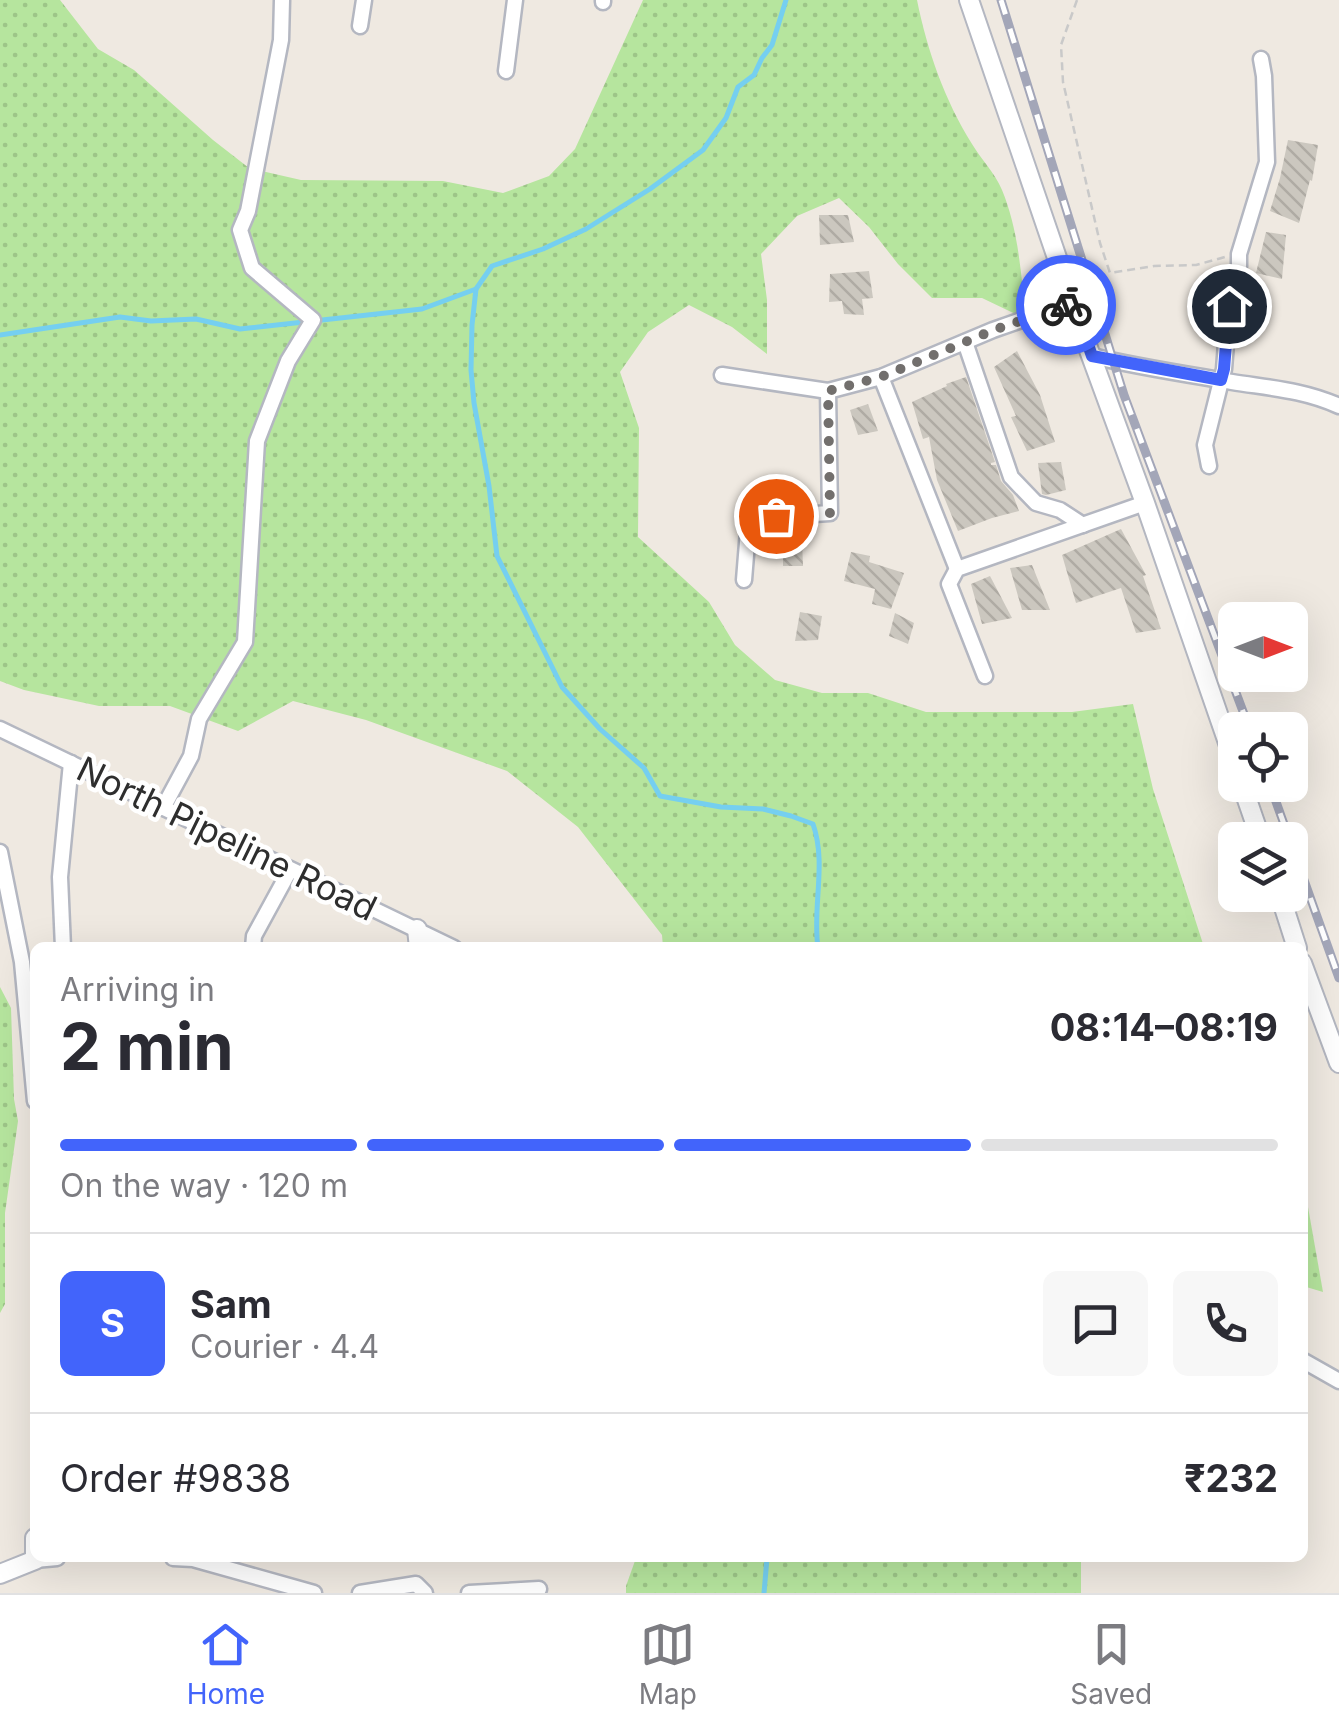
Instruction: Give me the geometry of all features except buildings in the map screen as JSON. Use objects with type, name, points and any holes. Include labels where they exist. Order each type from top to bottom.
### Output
[{"type":"street","points":[[163,808],[191,756],[199,718],[245,642],[257,441],[288,361],[313,320],[252,268],[240,230],[248,212],[282,40],[282,0]]},
{"type":"street","points":[[360,26],[364,0]]},
{"type":"street","points":[[506,71],[515,0]]},
{"type":"street","points":[[969,0],[1218,713]]},
{"type":"street","points":[[1209,466],[1205,445],[1224,369],[1238,254],[1268,162],[1261,59]]},
{"type":"street","points":[[722,376],[828,391],[881,377],[1073,302]]},
{"type":"street","points":[[965,342],[1011,477],[1036,503],[1060,510],[1083,525]]},
{"type":"street","points":[[1092,356],[1312,394],[1339,406]]},
{"type":"street","points":[[881,377],[957,569]]},
{"type":"street","points":[[744,580],[749,518],[830,513],[828,391]]},
{"type":"street","points":[[984,676],[950,584],[957,569],[1146,503]]},
{"type":"street","name":"North Pipeline Road","points":[[0,729],[290,870],[418,938]]},
{"type":"street","points":[[63,942],[60,877],[72,763]]},
{"type":"street","points":[[0,852],[22,962],[30,1047]]},
{"type":"street","points":[[254,942],[290,870]]},
{"type":"street","points":[[1285,912],[1295,942]]},
{"type":"street","points":[[1308,979],[1339,1063]]},
{"type":"street","points":[[1308,1363],[1339,1381]]},
{"type":"street","points":[[0,1574],[30,1562]]},
{"type":"street","points":[[202,1562],[288,1589],[314,1593]]},
{"type":"street","points":[[360,1593],[416,1584],[425,1593]]},
{"type":"street","points":[[469,1593],[538,1589]]},
{"type":"path","points":[[1077,0],[1061,45],[1063,82],[1110,274],[1196,264],[1238,254]]},
{"type":"green space","points":[[0,0],[60,0],[98,49],[134,70],[249,168],[301,180],[443,181],[503,193],[549,176],[575,149],[643,0],[917,0],[945,93],[1008,206],[1019,253],[1026,319],[982,298],[932,298],[839,198],[797,216],[761,254],[767,300],[767,354],[732,327],[689,305],[648,332],[620,372],[639,428],[638,537],[709,602],[735,645],[775,680],[822,693],[868,693],[926,712],[1072,712],[1133,704],[1153,789],[1202,942],[663,942],[662,935],[578,827],[507,771],[366,720],[293,701],[238,731],[170,706],[99,706],[0,681]]},
{"type":"green space","points":[[0,987],[11,1008],[18,1121],[5,1213],[5,1304],[0,1313]]},
{"type":"green space","points":[[1308,1207],[1323,1292],[1308,1288]]},
{"type":"green space","points":[[635,1562],[1081,1562],[1081,1593],[626,1593]]},
{"type":"waterway","points":[[786,0],[772,45],[754,75],[738,87],[726,118],[703,150],[586,229],[492,266],[476,289],[471,370],[497,556],[562,687],[600,729],[644,768],[660,796],[721,807],[763,809],[813,824],[819,854],[818,942]]},
{"type":"waterway","points":[[0,335],[120,317],[151,321],[196,319],[240,329],[422,309],[476,289]]},
{"type":"waterway","points":[[764,1593],[767,1562]]},
{"type":"railway","points":[[1001,0],[1124,395],[1243,712]]},
{"type":"railway","points":[[1276,802],[1339,978]]},
{"type":"way so far","points":[[776,516],[830,513],[828,391],[881,377],[1066,305]]},
{"type":"route","points":[[1066,305],[1073,302],[1092,356],[1221,380],[1229,306]]}]
